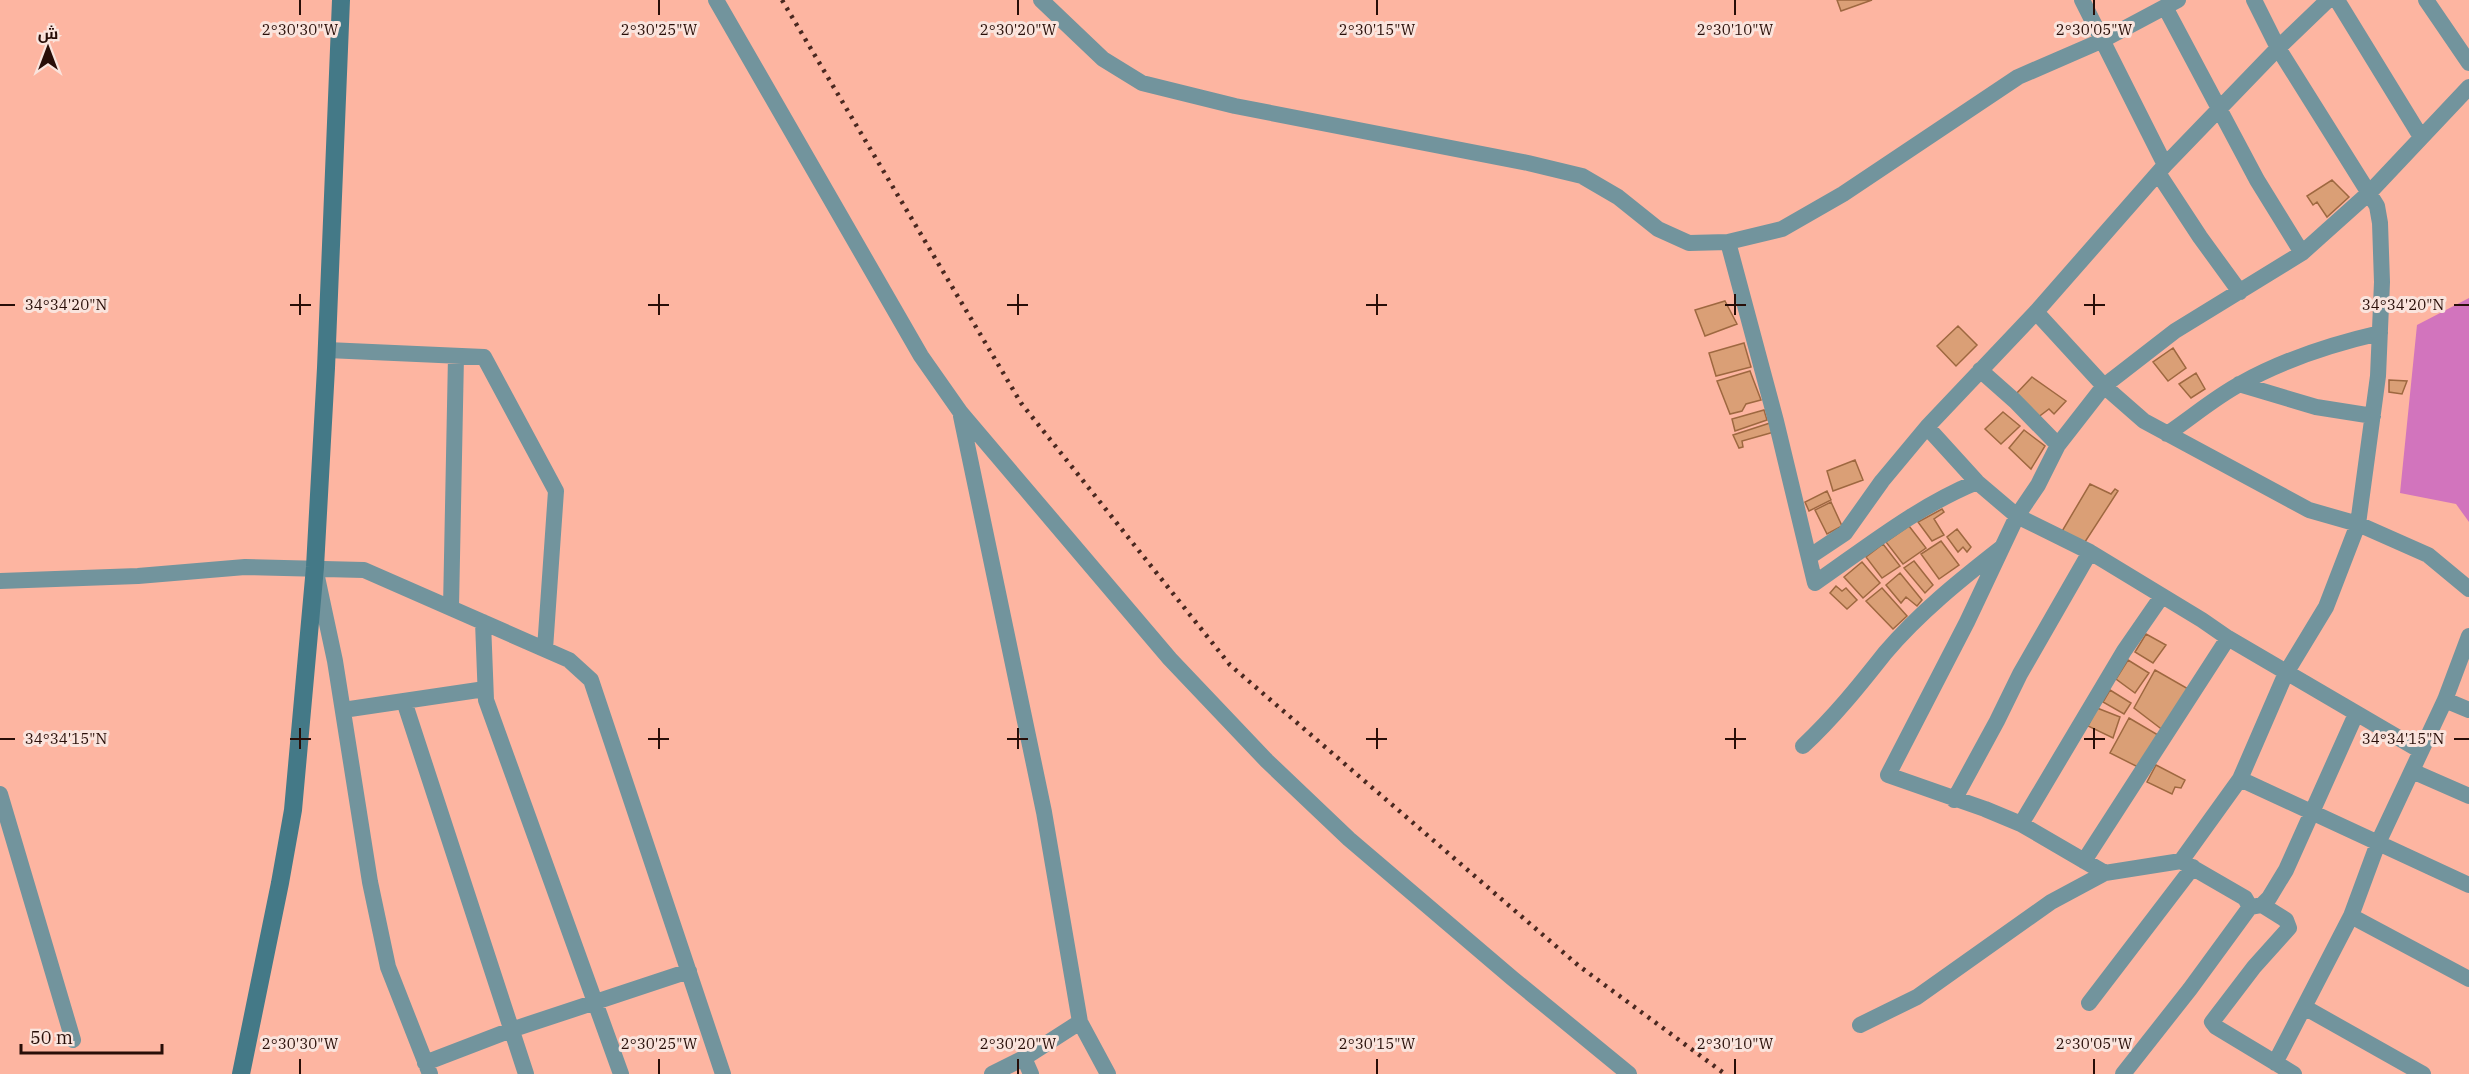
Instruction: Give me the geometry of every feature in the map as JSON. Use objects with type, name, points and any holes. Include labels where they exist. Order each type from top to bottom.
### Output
[{"type":"street","points":[[241,1074],[293,810],[315,567],[327,350],[341,0]]},
{"type":"street","points":[[716,0],[921,356],[961,413],[1170,659],[1267,761],[1349,839],[1502,971],[1629,1074]]},
{"type":"street","points":[[1041,0],[1103,59],[1142,83],[1235,106],[1528,163],[1581,176],[1618,197],[1659,230],[1689,243],[1728,242],[1782,229],[1843,194],[2018,77],[2101,40],[2172,4],[2220,108],[2257,180],[2302,253]]},
{"type":"street","points":[[2082,0],[2161,169],[2200,237],[2240,292]]},
{"type":"street","points":[[2089,1003],[2187,864],[2240,779],[2286,673],[2326,607],[2358,524],[2373,416],[2380,333],[2380,223],[2377,206],[2278,48],[2254,0]]},
{"type":"street","points":[[1809,557],[1845,533],[1882,481],[1927,427],[2036,312],[2161,169],[2278,48],[2328,0]]},
{"type":"street","points":[[2337,0],[2421,137]]},
{"type":"street","points":[[2426,0],[2469,63]]},
{"type":"street","points":[[2105,873],[2021,824],[1888,775],[1967,622],[2017,516],[2038,485],[2058,445],[2104,386],[2170,334],[2302,253],[2370,192],[2469,87]]},
{"type":"street","points":[[1728,242],[1776,421],[1815,583],[1916,513],[1951,493],[1977,482]]},
{"type":"street","points":[[2036,312],[2104,386],[2144,421],[2309,510],[2358,524],[2428,555],[2469,589]]},
{"type":"street","points":[[2167,434],[2239,384],[2295,359],[2342,342],[2380,333]]},
{"type":"street","points":[[327,350],[484,357],[555,490],[545,649]]},
{"type":"street","points":[[451,608],[456,356]]},
{"type":"street","points":[[1980,370],[2015,401],[2058,445]]},
{"type":"street","points":[[2239,384],[2316,406],[2373,416]]},
{"type":"street","points":[[961,413],[1044,812],[1080,1022],[1108,1074]]},
{"type":"street","points":[[1927,427],[1977,482],[2017,516],[2090,552],[2286,673],[2421,751]]},
{"type":"street","points":[[1803,746],[1830,721],[1909,628],[1950,587],[2002,546]]},
{"type":"street","points":[[1954,800],[2020,674],[2090,552]]},
{"type":"street","points":[[0,581],[138,576],[245,567],[364,570],[569,660],[591,680],[723,1074]]},
{"type":"street","points":[[315,567],[335,661],[370,882],[388,967],[428,1068],[511,1030],[689,970]]},
{"type":"street","points":[[2021,824],[2124,651],[2162,596]]},
{"type":"street","points":[[483,622],[486,700],[621,1074]]},
{"type":"street","points":[[2275,1063],[2351,916],[2378,843],[2445,700],[2469,636]]},
{"type":"street","points":[[2084,861],[2228,638]]},
{"type":"street","points":[[343,710],[485,688]]},
{"type":"street","points":[[2445,700],[2469,710]]},
{"type":"street","points":[[404,701],[526,1074]]},
{"type":"street","points":[[2123,1074],[2256,906],[2269,898],[2286,870],[2356,714]]},
{"type":"street","points":[[2412,771],[2469,796]]},
{"type":"street","points":[[2240,779],[2469,885]]},
{"type":"street","points":[[0,794],[73,1040]]},
{"type":"street","points":[[1860,1025],[1917,997],[2051,902],[2105,873],[2187,864],[2256,906],[2286,920],[2289,928],[2254,967],[2212,1022],[2216,1027],[2294,1074]]},
{"type":"street","points":[[2351,916],[2469,979]]},
{"type":"street","points":[[2304,1007],[2423,1074]]},
{"type":"street","points":[[992,1074],[1024,1058],[1080,1022]]},
{"type":"street","points":[[1024,1058],[1031,1074]]},
{"type":"shaded area","points":[[2469,298],[2469,522],[2456,504],[2400,493],[2417,325]]},
{"type":"building","points":[[1837,0],[1872,0],[1841,11]]},
{"type":"building","points":[[2332,180],[2349,197],[2327,217],[2317,202],[2313,205],[2307,196]]},
{"type":"building","points":[[1725,301],[1737,324],[1705,336],[1695,310]]},
{"type":"building","points":[[1958,326],[1977,345],[1956,366],[1937,346]]},
{"type":"building","points":[[1744,343],[1751,367],[1716,376],[1709,353]]},
{"type":"building","points":[[2173,348],[2186,368],[2168,381],[2153,362]]},
{"type":"building","points":[[1750,371],[1761,400],[1746,404],[1742,411],[1730,414],[1717,381]]},
{"type":"building","points":[[2196,373],[2205,389],[2191,398],[2179,384]]},
{"type":"building","points":[[2032,377],[2066,401],[2054,414],[2049,409],[2037,418],[2015,395]]},
{"type":"building","points":[[2389,380],[2407,381],[2402,394],[2389,392]]},
{"type":"building","points":[[1764,410],[1767,420],[1735,431],[1732,419]]},
{"type":"building","points":[[2003,412],[2020,426],[2001,444],[1985,429]]},
{"type":"building","points":[[1770,423],[1774,432],[1742,441],[1743,447],[1739,448],[1733,435]]},
{"type":"building","points":[[2024,430],[2045,446],[2031,469],[2009,448]]},
{"type":"building","points":[[1855,460],[1863,480],[1833,491],[1827,471]]},
{"type":"building","points":[[2090,484],[2111,494],[2115,489],[2118,491],[2083,545],[2061,533]]},
{"type":"building","points":[[1827,491],[1831,500],[1809,511],[1805,502]]},
{"type":"building","points":[[1831,502],[1842,526],[1827,534],[1815,510]]},
{"type":"building","points":[[1942,509],[1944,512],[1934,519],[1944,535],[1932,541],[1918,522]]},
{"type":"building","points":[[1909,526],[1926,548],[1903,564],[1886,542]]},
{"type":"building","points":[[1957,529],[1971,547],[1967,552],[1963,547],[1958,552],[1947,537]]},
{"type":"building","points":[[1941,541],[1959,565],[1939,579],[1921,554]]},
{"type":"building","points":[[1883,544],[1900,566],[1882,578],[1866,557]]},
{"type":"building","points":[[1914,561],[1933,585],[1925,593],[1904,568]]},
{"type":"building","points":[[1862,562],[1880,583],[1863,598],[1844,577]]},
{"type":"building","points":[[1900,573],[1922,600],[1917,606],[1906,597],[1901,603],[1886,585]]},
{"type":"building","points":[[1836,586],[1842,591],[1846,588],[1857,600],[1847,609],[1830,593]]},
{"type":"building","points":[[1882,588],[1907,616],[1893,629],[1866,601]]},
{"type":"building","points":[[2146,634],[2166,645],[2153,663],[2135,652]]},
{"type":"building","points":[[2128,660],[2149,673],[2135,693],[2116,679]]},
{"type":"building","points":[[2155,670],[2190,690],[2164,731],[2134,708]]},
{"type":"building","points":[[2110,690],[2131,703],[2124,714],[2103,702]]},
{"type":"building","points":[[2097,708],[2120,717],[2113,738],[2088,726]]},
{"type":"building","points":[[2129,718],[2158,735],[2138,767],[2110,753]]},
{"type":"building","points":[[2156,765],[2185,780],[2181,788],[2175,787],[2172,794],[2147,782]]},
{"type":"railway","points":[[782,0],[1021,403],[1230,665],[1579,966],[1725,1074]]}]
